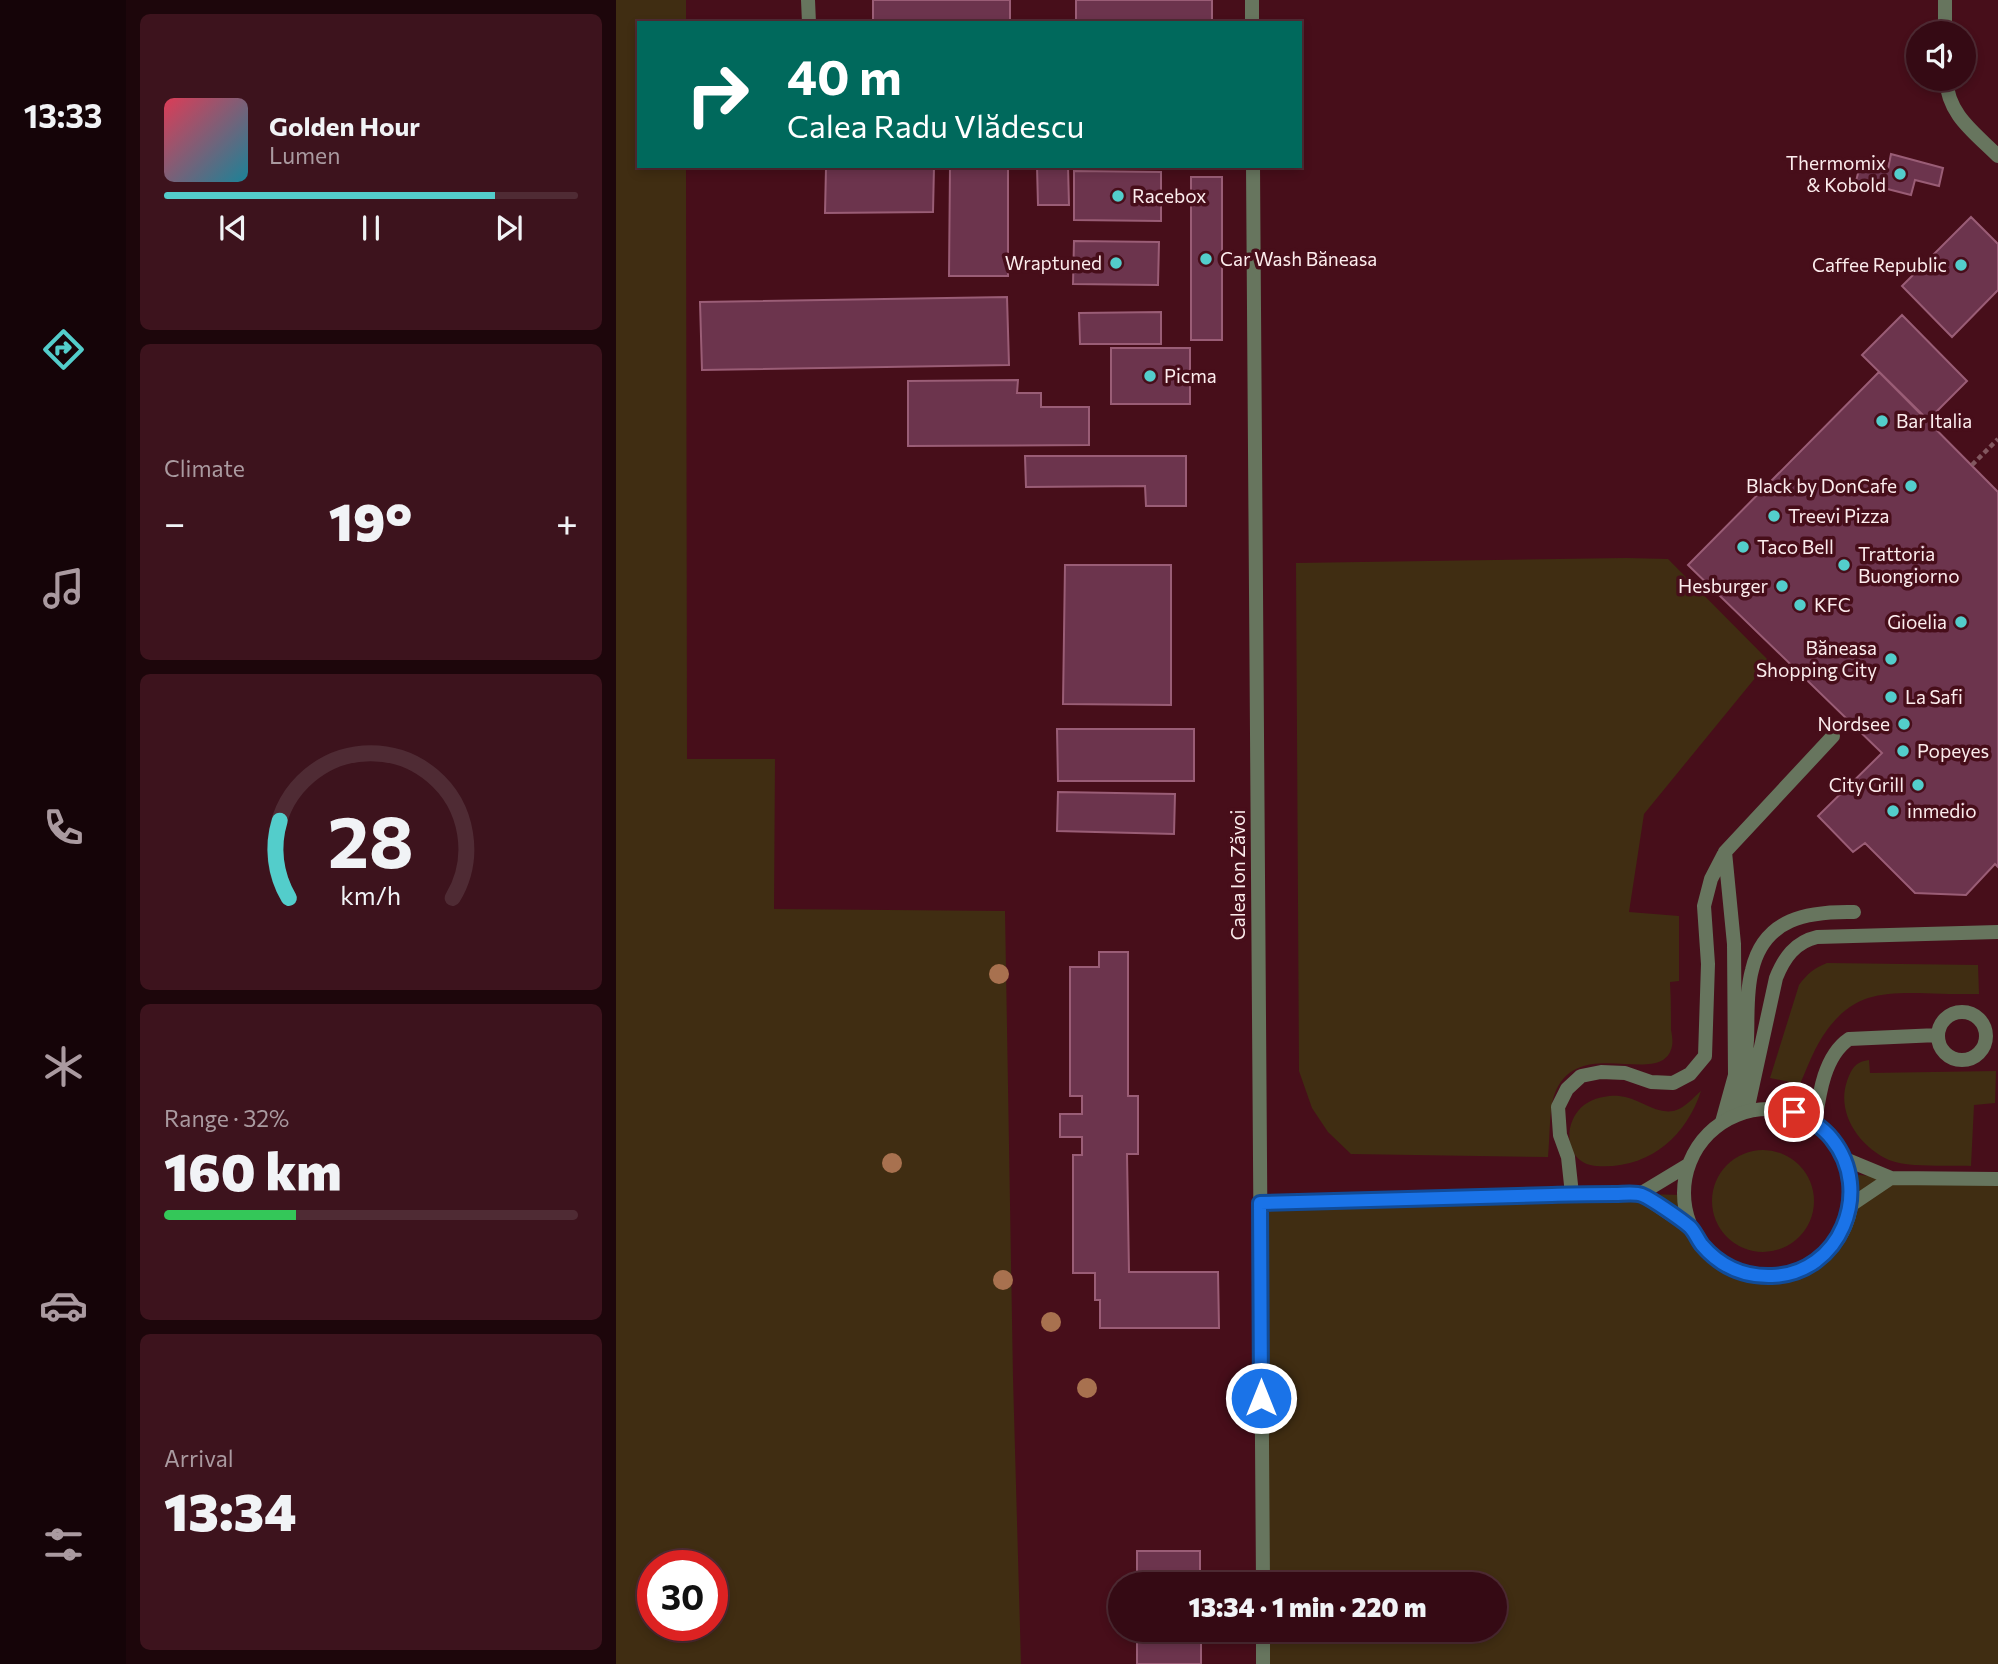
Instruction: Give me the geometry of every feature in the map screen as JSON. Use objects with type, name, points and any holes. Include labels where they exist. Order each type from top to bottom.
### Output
[{"type":"street","points":[[808,0],[809,21]]},
{"type":"street","points":[[1252,0],[1252,21]]},
{"type":"street","points":[[1944,21],[1945,0]]},
{"type":"street","points":[[1949,91],[1952,107],[1998,156]]},
{"type":"street","name":"Calea Ion Zăvoi","points":[[1253,168],[1263,1572]]},
{"type":"street","points":[[1572,1194],[1568,1157],[1560,1135],[1558,1107],[1567,1089],[1581,1076],[1601,1072],[1625,1073],[1651,1082],[1673,1083],[1690,1074],[1705,1056],[1708,964],[1704,906],[1711,879],[1726,852],[1833,736]]},
{"type":"street","points":[[1726,852],[1734,944],[1734,1116]]},
{"type":"street","points":[[1734,1116],[1745,1077],[1752,969],[1759,950],[1771,933],[1802,915],[1827,911],[1854,912]]},
{"type":"street","points":[[1734,1116],[1781,965],[1801,942],[1817,937],[1998,932]]},
{"type":"street","points":[[1815,1123],[1819,1096],[1832,1058],[1842,1044],[1849,1039],[1938,1035]]},
{"type":"street","points":[[1640,1194],[1691,1228],[1710,1253],[1730,1268],[1752,1275],[1776,1276],[1807,1267],[1833,1247],[1842,1233],[1851,1205],[1850,1174],[1832,1139],[1815,1123],[1794,1112],[1771,1108],[1734,1116],[1702,1141],[1688,1165],[1684,1195],[1691,1228]]},
{"type":"street","points":[[1844,1159],[1891,1178],[1998,1179]]},
{"type":"street","points":[[1260,1203],[1640,1194],[1688,1165]]},
{"type":"street","points":[[1851,1205],[1891,1178]]},
{"type":"street","points":[[1263,1642],[1263,1664]]},
{"type":"path","points":[[1972,465],[1998,439]]},
{"type":"shaded area","points":[[616,0],[686,0],[686,21],[637,21],[637,168],[686,168],[687,759],[775,759],[774,909],[1005,911],[1021,1664],[616,1664]]},
{"type":"shaded area","points":[[1668,559],[1769,661],[1644,814],[1629,912],[1679,916],[1679,981],[1670,982],[1672,1046],[1665,1058],[1653,1063],[1600,1063],[1582,1067],[1566,1076],[1553,1099],[1548,1157],[1351,1154],[1328,1132],[1312,1108],[1299,1071],[1296,563]]},
{"type":"shaded area","points":[[1827,963],[1978,965],[1979,994],[1904,993],[1867,998],[1847,1009],[1827,1030],[1815,1049],[1800,1084],[1770,1078],[1799,985],[1811,972]]},
{"type":"shaded area","points":[[1869,1060],[1870,1073],[1996,1071],[1995,1103],[1974,1105],[1971,1166],[1897,1163],[1868,1146],[1848,1116],[1844,1093],[1852,1069],[1860,1062]]},
{"type":"shaded area","points":[[1701,1091],[1686,1123],[1675,1136],[1648,1156],[1615,1166],[1596,1166],[1584,1163],[1571,1147],[1569,1136],[1575,1115],[1593,1100],[1606,1096],[1627,1097],[1658,1110],[1673,1111],[1684,1106]]},
{"type":"shaded area","points":[[1763,1150],[1782,1154],[1799,1165],[1810,1182],[1814,1201],[1810,1220],[1799,1237],[1782,1248],[1763,1252],[1744,1248],[1727,1237],[1716,1220],[1712,1201],[1716,1182],[1727,1165],[1744,1154]]},
{"type":"shaded area","points":[[1849,1174],[1891,1178],[1998,1179],[1998,1664],[1263,1664],[1263,1642],[1507,1642],[1507,1572],[1263,1572],[1260,1203],[1684,1195],[1687,1214],[1698,1239],[1724,1264],[1738,1270],[1793,1273],[1825,1255],[1840,1235],[1848,1212]]},
{"type":"building","points":[[873,0],[1010,0],[1010,21],[873,21]]},
{"type":"building","points":[[1076,0],[1212,0],[1212,21],[1076,21]]},
{"type":"building","name":"Thermomix & Kobold","points":[[1891,154],[1943,168],[1939,186],[1915,180],[1911,195],[1856,181],[1861,162],[1888,169]]},
{"type":"building","points":[[826,168],[934,168],[933,212],[825,213]]},
{"type":"building","points":[[950,168],[1008,168],[1008,276],[949,276]]},
{"type":"building","points":[[1037,168],[1068,168],[1069,205],[1038,205]]},
{"type":"building","name":"Racebox","points":[[1074,171],[1161,172],[1161,221],[1074,220]]},
{"type":"building","name":"Car Wash Băneasa","points":[[1191,177],[1222,177],[1222,340],[1191,340]]},
{"type":"building","name":"Caffee Republic","points":[[1971,217],[1998,244],[1998,290],[1952,337],[1902,286]]},
{"type":"building","name":"Wraptuned","points":[[1074,241],[1159,242],[1158,285],[1073,284]]},
{"type":"building","points":[[1007,297],[1009,365],[702,370],[700,302]]},
{"type":"building","points":[[1161,312],[1161,344],[1080,344],[1079,313]]},
{"type":"building","name":"Bar Italia","points":[[1902,315],[1967,381],[1928,420],[1862,355]]},
{"type":"building","name":"Picma","points":[[1111,348],[1190,348],[1190,404],[1111,404]]},
{"type":"building","name":"Băneasa Shopping City","points":[[1879,372],[1998,492],[1998,867],[1995,864],[1966,895],[1915,893],[1865,843],[1853,852],[1818,816],[1882,753],[1688,565]]},
{"type":"building","points":[[1018,380],[1017,393],[1041,393],[1041,407],[1089,407],[1089,445],[908,446],[908,381]]},
{"type":"building","points":[[1025,456],[1186,456],[1186,506],[1146,506],[1145,486],[1026,487]]},
{"type":"building","points":[[1065,565],[1171,565],[1171,705],[1063,704]]},
{"type":"building","points":[[1057,729],[1194,729],[1194,781],[1058,781]]},
{"type":"building","points":[[1058,792],[1175,794],[1174,834],[1057,831]]},
{"type":"building","points":[[1099,952],[1128,952],[1128,1096],[1138,1096],[1138,1154],[1127,1154],[1129,1272],[1218,1272],[1219,1328],[1100,1328],[1100,1300],[1095,1300],[1095,1273],[1073,1273],[1073,1155],[1082,1155],[1082,1137],[1060,1137],[1060,1114],[1082,1114],[1082,1096],[1070,1096],[1070,967],[1099,967]]},
{"type":"building","points":[[1137,1551],[1200,1551],[1200,1572],[1137,1572]]},
{"type":"building","points":[[1137,1642],[1201,1642],[1201,1664],[1137,1664]]},
{"type":"place","name":"Thermomix & Kobold","points":[[1900,174]]},
{"type":"place","name":"Racebox","points":[[1118,196]]},
{"type":"place","name":"Car Wash Băneasa","points":[[1206,259]]},
{"type":"place","name":"Wraptuned","points":[[1116,263]]},
{"type":"place","name":"Caffee Republic","points":[[1961,265]]},
{"type":"place","name":"Picma","points":[[1150,376]]},
{"type":"place","name":"Bar Italia","points":[[1882,421]]},
{"type":"place","name":"Black by DonCafe","points":[[1911,486]]},
{"type":"place","name":"Treevi Pizza","points":[[1774,516]]},
{"type":"place","name":"Taco Bell","points":[[1743,547]]},
{"type":"place","name":"Trattoria Buongiorno","points":[[1844,565]]},
{"type":"place","name":"Hesburger","points":[[1782,586]]},
{"type":"place","name":"KFC","points":[[1800,605]]},
{"type":"place","name":"Gioelia","points":[[1961,622]]},
{"type":"place","name":"Băneasa Shopping City","points":[[1891,659]]},
{"type":"place","name":"La Safi","points":[[1891,697]]},
{"type":"place","name":"Nordsee","points":[[1904,724]]},
{"type":"place","name":"Popeyes","points":[[1903,751]]},
{"type":"place","name":"City Grill","points":[[1918,785]]},
{"type":"place","name":"inmedio","points":[[1893,811]]},
{"type":"route","points":[[1261,1398],[1260,1203],[1640,1194],[1691,1228],[1710,1253],[1730,1268],[1760,1277],[1776,1276],[1807,1267],[1833,1247],[1842,1233],[1851,1205],[1850,1174],[1832,1139],[1815,1123],[1794,1112]]}]
